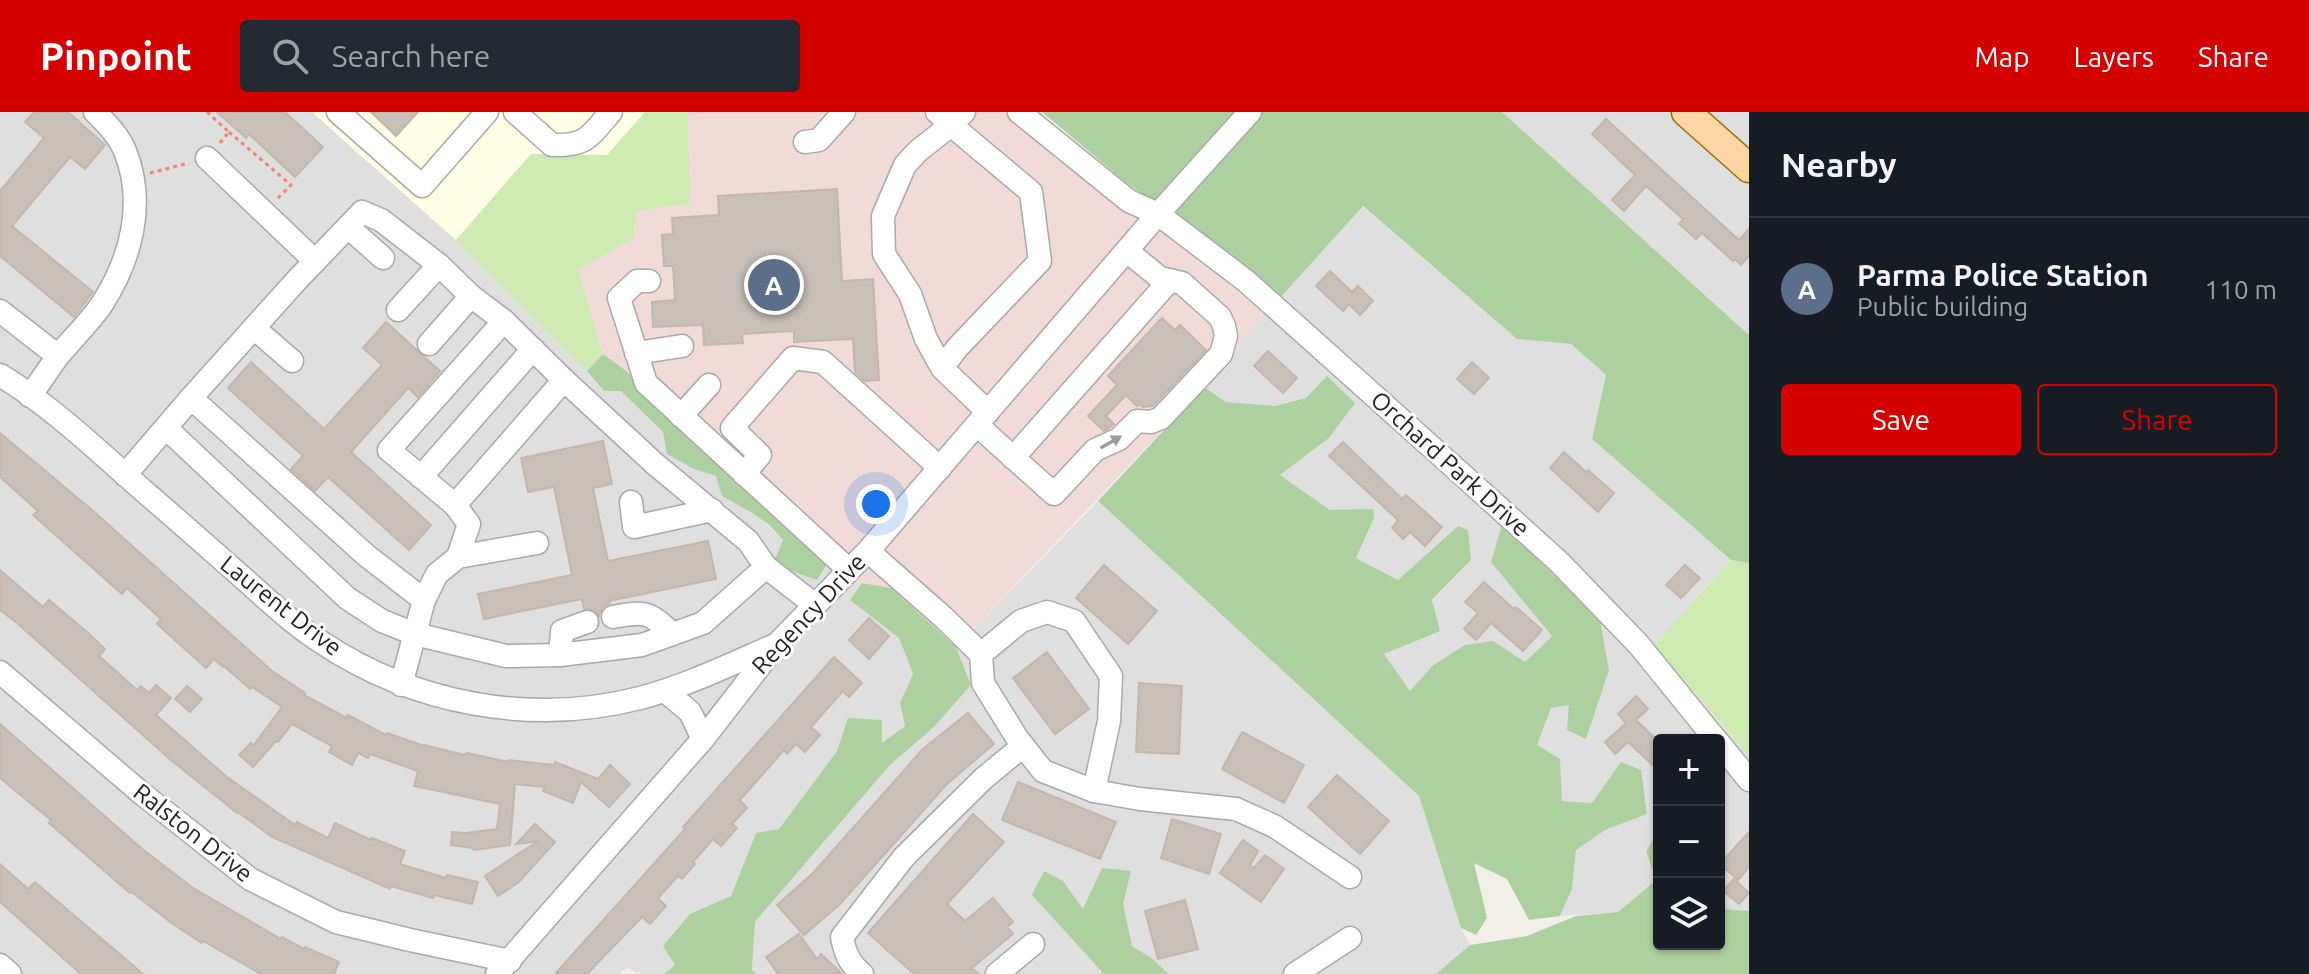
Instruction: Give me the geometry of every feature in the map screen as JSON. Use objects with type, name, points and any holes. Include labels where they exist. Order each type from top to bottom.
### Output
[{"type":"main road","points":[[1686,112],[1749,168]]},
{"type":"street","points":[[30,396],[58,356],[100,307],[117,279],[132,235],[136,209],[125,150],[95,112]]},
{"type":"street","points":[[338,112],[422,186],[487,112]]},
{"type":"street","points":[[515,112],[552,145],[562,146],[572,146],[590,137],[611,112]]},
{"type":"street","points":[[805,142],[819,140],[844,112]]},
{"type":"street","name":"Orchard Park Drive","points":[[1019,112],[1129,201],[1158,214],[1246,281],[1559,562],[1639,645],[1711,734]]},
{"type":"street","name":"Regency Drive","points":[[504,967],[703,739],[776,645],[868,551],[1158,214],[1250,112]]},
{"type":"street","points":[[942,368],[957,348],[1040,261],[1031,192],[951,116],[905,165],[883,216],[884,254],[910,294],[926,339],[942,368],[1013,458],[1054,494],[1095,450],[1119,439],[1137,421],[1151,422],[1161,418],[1221,354],[1226,336],[1220,317],[1182,283],[1160,278],[1127,251]]},
{"type":"street","points":[[207,158],[315,261]]},
{"type":"street","points":[[125,475],[254,328],[362,212],[381,220],[504,321],[655,464],[748,541],[766,567],[815,605]]},
{"type":"street","points":[[348,227],[383,258]]},
{"type":"street","points":[[398,310],[439,265]]},
{"type":"street","points":[[1013,458],[1170,280]]},
{"type":"street","points":[[649,281],[637,281],[619,298],[646,383],[849,570]]},
{"type":"street","points":[[429,344],[471,296]]},
{"type":"street","points":[[0,311],[58,356]]},
{"type":"street","points":[[458,557],[469,524],[455,505],[389,450],[504,321]]},
{"type":"street","points":[[254,328],[292,361]]},
{"type":"street","points":[[636,353],[682,346]]},
{"type":"street","points":[[421,477],[533,349]]},
{"type":"street","points":[[744,474],[760,455],[732,428],[793,358],[823,362],[940,468]]},
{"type":"street","name":"Laurent Drive","points":[[0,375],[71,427],[302,629],[352,661],[401,685],[460,702],[524,710],[595,707],[665,691],[776,645]]},
{"type":"street","points":[[455,505],[564,380]]},
{"type":"street","points":[[681,416],[709,385]]},
{"type":"street","points":[[191,398],[367,556],[424,600]]},
{"type":"street","points":[[166,428],[347,598],[382,621],[415,634],[506,656],[560,655],[642,645],[703,623],[766,567]]},
{"type":"street","points":[[631,502],[634,527],[712,510]]},
{"type":"street","points":[[401,685],[424,600],[437,574],[458,557],[537,543]]},
{"type":"street","points":[[868,551],[981,654],[983,683],[1023,746],[1043,771],[1094,791],[1236,809],[1274,826],[1350,877]]},
{"type":"street","points":[[981,654],[1021,621],[1047,612],[1074,621],[1111,676],[1109,721],[1094,791]]},
{"type":"street","points":[[613,617],[636,613],[654,617],[672,634]]},
{"type":"street","points":[[560,655],[562,631],[587,622]]},
{"type":"street","name":"Ralston Drive","points":[[0,672],[140,792],[250,879],[336,922],[504,967]]},
{"type":"street","points":[[665,691],[690,712],[703,739]]},
{"type":"street","points":[[862,974],[845,953],[842,937],[904,857],[984,778],[1023,746]]},
{"type":"street","name":"Orchard Park Drive","points":[[1725,751],[1749,780]]},
{"type":"street","points":[[1295,974],[1350,938]]},
{"type":"street","points":[[997,974],[1033,944]]},
{"type":"street","points":[[0,965],[10,974]]},
{"type":"path","points":[[229,132],[291,185],[264,213]]},
{"type":"shaded area","points":[[0,112],[312,112],[456,240],[604,391],[621,390],[694,469],[716,476],[783,540],[862,583],[851,600],[899,638],[913,674],[900,703],[905,726],[881,744],[848,719],[837,751],[779,830],[756,833],[731,896],[691,914],[675,965],[664,974],[642,974],[626,968],[619,974],[0,974]]},
{"type":"shaded area","points":[[312,112],[645,112],[607,155],[531,154],[456,240]]},
{"type":"shaded area","points":[[688,112],[1006,112],[1266,313],[1204,387],[956,647],[891,588],[862,583],[827,564],[625,370],[603,354],[578,270],[633,239],[637,211],[690,204]]},
{"type":"shaded area","points":[[1502,112],[1749,112],[1749,335]]},
{"type":"shaded area","points":[[1362,206],[1517,339],[1571,344],[1606,375],[1592,439],[1731,560],[1654,645],[1749,756],[1749,911],[1725,908],[1725,734],[1653,734],[1653,840],[1646,851],[1653,871],[1653,883],[1618,912],[1560,916],[1572,889],[1576,850],[1562,801],[1559,760],[1537,745],[1551,708],[1569,705],[1586,738],[1553,635],[1525,662],[1493,641],[1432,666],[1410,691],[1383,655],[1471,560],[1458,526],[1398,580],[1356,558],[1374,518],[1330,510],[1280,475],[1329,438],[1306,398],[1275,406],[1226,402],[1204,387]]},
{"type":"shaded area","points":[[1098,501],[1419,796],[1461,928],[1470,945],[1436,974],[756,974],[752,971],[755,922],[890,765],[934,727],[971,685],[956,647]]},
{"type":"green space","points":[[645,112],[688,112],[690,204],[637,211],[633,239],[578,270],[603,354],[587,371],[456,240],[531,154],[607,155]]},
{"type":"green space","points":[[1042,112],[1502,112],[1749,335],[1749,563],[1731,560],[1592,439],[1606,375],[1571,344],[1517,339],[1363,206],[1279,299],[1222,249],[1128,184]]},
{"type":"green space","points":[[603,354],[625,370],[827,564],[817,580],[788,570],[775,559],[783,540],[769,525],[722,496],[716,476],[694,469],[667,454],[663,432],[621,391],[604,391],[587,371]]},
{"type":"green space","points":[[1327,376],[1355,403],[1329,438],[1280,475],[1330,510],[1373,509],[1374,518],[1356,558],[1398,580],[1458,526],[1468,530],[1471,560],[1432,600],[1440,631],[1384,654],[1410,691],[1432,666],[1465,645],[1493,641],[1525,662],[1552,636],[1491,562],[1502,525],[1600,620],[1609,670],[1586,739],[1567,730],[1569,705],[1551,708],[1537,745],[1560,759],[1562,801],[1592,803],[1621,762],[1641,770],[1647,814],[1605,830],[1576,850],[1572,889],[1560,916],[1529,920],[1507,879],[1474,863],[1487,918],[1476,935],[1461,928],[1419,796],[1098,501],[1204,387],[1226,402],[1275,406],[1306,398]]},
{"type":"green space","points":[[1731,560],[1749,563],[1749,756],[1654,645]]},
{"type":"green space","points":[[862,583],[891,588],[956,647],[971,685],[934,727],[890,765],[755,922],[752,970],[756,974],[664,974],[675,965],[663,946],[690,914],[731,896],[756,833],[779,829],[837,751],[848,718],[882,720],[882,743],[905,726],[900,703],[913,674],[899,638],[850,600]]},
{"type":"green space","points":[[1653,840],[1653,871],[1646,851]]},
{"type":"green space","points":[[1102,868],[1131,871],[1123,904],[1132,946],[1153,959],[1168,974],[1104,974],[1032,895],[1044,871],[1063,881],[1083,909]]},
{"type":"green space","points":[[1653,883],[1653,950],[1725,950],[1725,908],[1749,911],[1749,974],[1436,974],[1470,945],[1527,936],[1576,916],[1618,912]]},
{"type":"building","points":[[34,112],[68,112],[105,145],[85,169],[70,157],[12,226],[93,292],[74,317],[0,256],[0,191],[44,138],[25,122]]},
{"type":"building","points":[[217,112],[285,112],[323,147],[295,177],[249,134],[246,138]]},
{"type":"building","points":[[371,112],[418,112],[396,136]]},
{"type":"building","points":[[1606,119],[1739,240],[1749,229],[1749,256],[1741,265],[1702,233],[1696,239],[1679,224],[1683,219],[1646,186],[1624,211],[1612,200],[1635,175],[1592,134]]},
{"type":"building","points":[[837,189],[842,281],[873,279],[879,380],[865,381],[855,372],[853,339],[794,342],[794,331],[742,334],[743,343],[704,345],[703,325],[653,327],[652,302],[675,300],[673,266],[664,266],[662,235],[673,234],[672,218],[719,215],[718,196]]},
{"type":"building","points":[[1330,271],[1352,292],[1358,286],[1373,301],[1360,315],[1349,304],[1343,311],[1316,286]]},
{"type":"building","points":[[1162,318],[1175,330],[1180,325],[1206,350],[1153,406],[1137,406],[1126,395],[1106,416],[1114,424],[1104,431],[1088,416],[1117,385],[1108,376]]},
{"type":"building","points":[[386,322],[440,371],[418,397],[408,388],[351,452],[431,525],[409,550],[328,477],[315,491],[291,469],[303,456],[228,388],[251,362],[324,429],[382,365],[363,348]]},
{"type":"building","points":[[1268,351],[1297,378],[1283,393],[1254,366]]},
{"type":"building","points":[[1472,362],[1489,378],[1474,394],[1457,379]]},
{"type":"building","points":[[0,433],[92,510],[272,671],[304,695],[386,735],[424,746],[509,762],[554,765],[555,762],[598,779],[610,765],[630,784],[609,807],[581,782],[573,803],[543,791],[545,787],[515,784],[510,845],[474,850],[451,845],[452,832],[497,829],[500,804],[414,786],[418,771],[370,754],[368,758],[358,753],[352,765],[329,752],[332,746],[292,724],[253,767],[239,755],[251,743],[254,745],[282,707],[252,687],[250,689],[214,659],[206,668],[157,624],[161,619],[127,588],[122,594],[33,515],[38,511],[0,477]]},
{"type":"building","points":[[603,441],[612,484],[593,488],[608,561],[708,541],[716,579],[609,601],[599,616],[595,611],[584,609],[582,599],[484,619],[478,594],[572,575],[554,487],[528,492],[521,458]]},
{"type":"building","points":[[1343,442],[1402,499],[1406,495],[1442,527],[1425,546],[1410,532],[1403,539],[1392,528],[1398,520],[1329,456]]},
{"type":"building","points":[[1564,452],[1614,493],[1598,512],[1550,468]]},
{"type":"building","points":[[1104,565],[1157,611],[1128,644],[1076,598]]},
{"type":"building","points":[[1685,565],[1700,578],[1681,598],[1666,585]]},
{"type":"building","points":[[0,570],[43,607],[49,600],[88,633],[105,649],[99,656],[137,690],[141,686],[149,693],[156,685],[171,698],[156,715],[227,777],[295,825],[297,822],[328,838],[335,823],[371,840],[405,851],[400,864],[446,878],[447,875],[478,882],[472,904],[434,895],[433,898],[391,886],[390,889],[272,837],[237,813],[172,761],[0,610]]},
{"type":"building","points":[[1484,582],[1542,630],[1523,651],[1491,623],[1476,640],[1464,629],[1478,613],[1465,602]]},
{"type":"building","points":[[869,618],[889,636],[869,659],[849,640]]},
{"type":"building","points":[[1047,652],[1089,709],[1055,734],[1013,678]]},
{"type":"building","points":[[834,657],[862,683],[849,697],[843,691],[811,727],[820,735],[805,752],[796,744],[787,754],[784,750],[740,800],[747,808],[732,824],[737,828],[721,846],[713,839],[682,879],[678,876],[658,898],[666,906],[650,924],[642,917],[587,974],[555,974],[685,829],[683,827]]},
{"type":"building","points":[[1139,683],[1182,686],[1179,754],[1136,752]]},
{"type":"building","points":[[187,686],[202,699],[190,712],[175,699]]},
{"type":"building","points":[[1636,696],[1648,709],[1636,720],[1653,736],[1653,765],[1628,742],[1615,754],[1605,742],[1626,723],[1618,714]]},
{"type":"building","points":[[968,713],[994,744],[947,784],[840,904],[804,935],[777,905],[813,873],[923,749]]},
{"type":"building","points":[[0,724],[141,848],[193,888],[281,939],[339,962],[334,974],[261,974],[202,943],[130,893],[0,778]]},
{"type":"building","points":[[1242,732],[1304,765],[1284,803],[1222,769]]},
{"type":"building","points":[[1337,775],[1389,821],[1360,854],[1308,807]]},
{"type":"building","points":[[1018,782],[1116,822],[1100,859],[1002,820]]},
{"type":"building","points":[[973,814],[1004,842],[947,904],[965,921],[993,898],[1013,922],[1007,927],[1013,934],[972,968],[979,974],[914,974],[868,933]]},
{"type":"building","points":[[1172,819],[1221,834],[1209,874],[1161,858]]},
{"type":"building","points":[[535,824],[555,842],[519,882],[498,896],[485,876],[538,841],[516,844]]},
{"type":"building","points":[[1749,832],[1749,867],[1738,880],[1725,868],[1725,858]]},
{"type":"building","points":[[1243,840],[1258,851],[1250,865],[1254,868],[1265,855],[1284,869],[1261,902],[1220,873]]},
{"type":"building","points":[[0,864],[28,889],[35,882],[143,974],[81,974],[0,902]]},
{"type":"building","points":[[1734,879],[1749,893],[1739,904],[1725,893]]},
{"type":"building","points":[[1185,900],[1198,949],[1158,959],[1145,911]]},
{"type":"building","points":[[799,934],[817,959],[821,954],[842,974],[778,974],[766,957]]},
{"type":"place","name":"Parma Police Station","points":[[774,285]]}]
